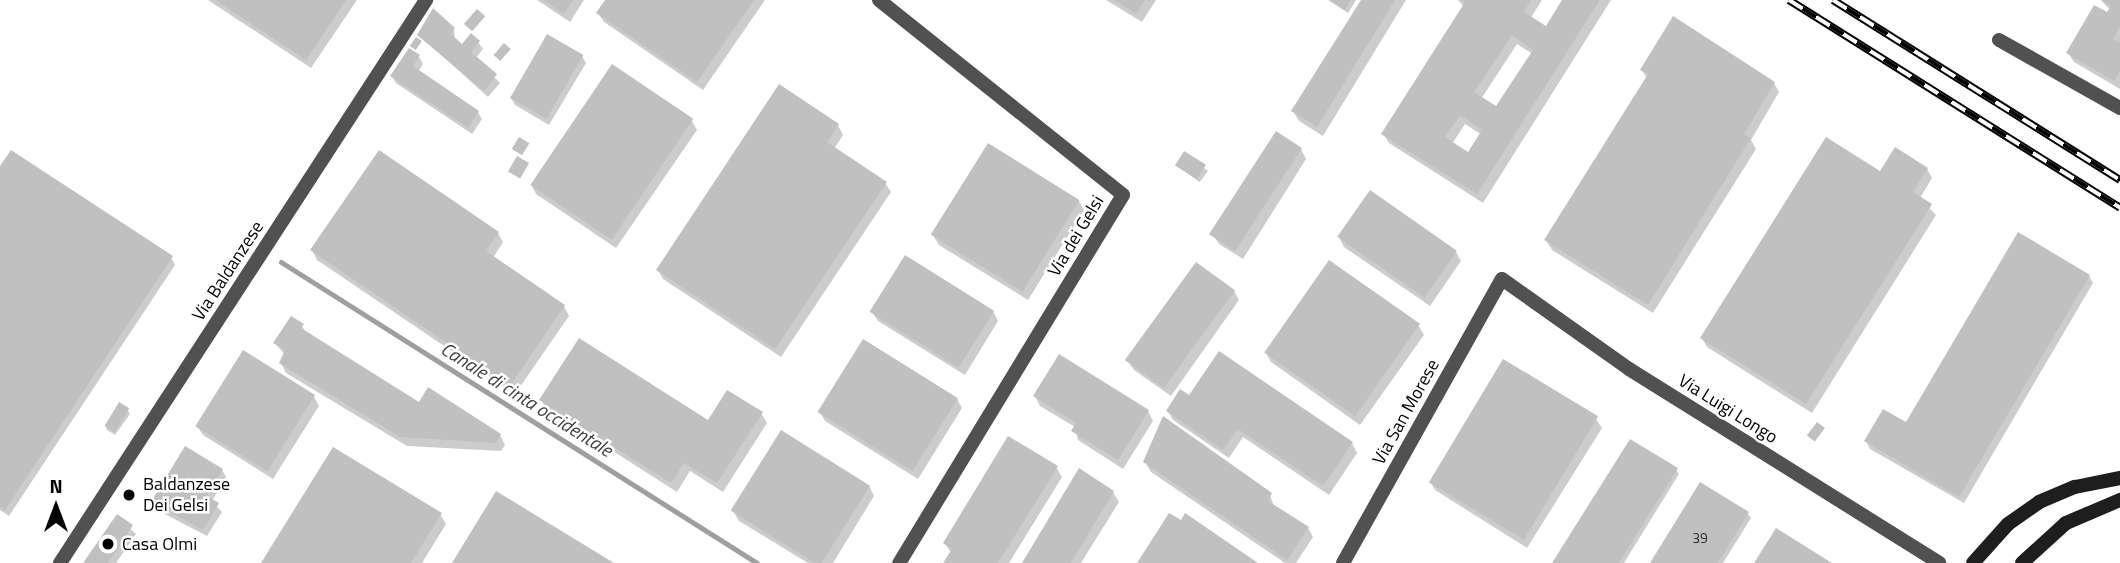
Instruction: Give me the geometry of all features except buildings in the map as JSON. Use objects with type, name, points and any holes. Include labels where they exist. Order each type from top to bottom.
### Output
[{"type":"main road","points":[[1973,563],[2008,524],[2039,502],[2075,487],[2120,478]]},
{"type":"main road","points":[[2022,563],[2066,523],[2120,500]]},
{"type":"street","name":"Via Baldanzese","points":[[60,563],[426,0]]},
{"type":"street","name":"Via dei Gelsi","points":[[879,0],[1123,195],[899,563]]},
{"type":"street","points":[[1999,40],[2120,108]]},
{"type":"street","name":"Via San Morese","points":[[1343,563],[1502,279]]},
{"type":"street","name":"Via Luigi Longo","points":[[1502,279],[1629,369],[1939,563]]},
{"type":"waterway","name":"Canale di cinta occidentale","points":[[281,262],[757,563]]},
{"type":"railway","points":[[1789,0],[2120,208]]},
{"type":"railway","points":[[1833,0],[2120,180]]},
{"type":"place","name":"Baldanzese Dei Gelsi","points":[[129,495]]},
{"type":"place","name":"Casa Olmi","points":[[108,544]]}]
